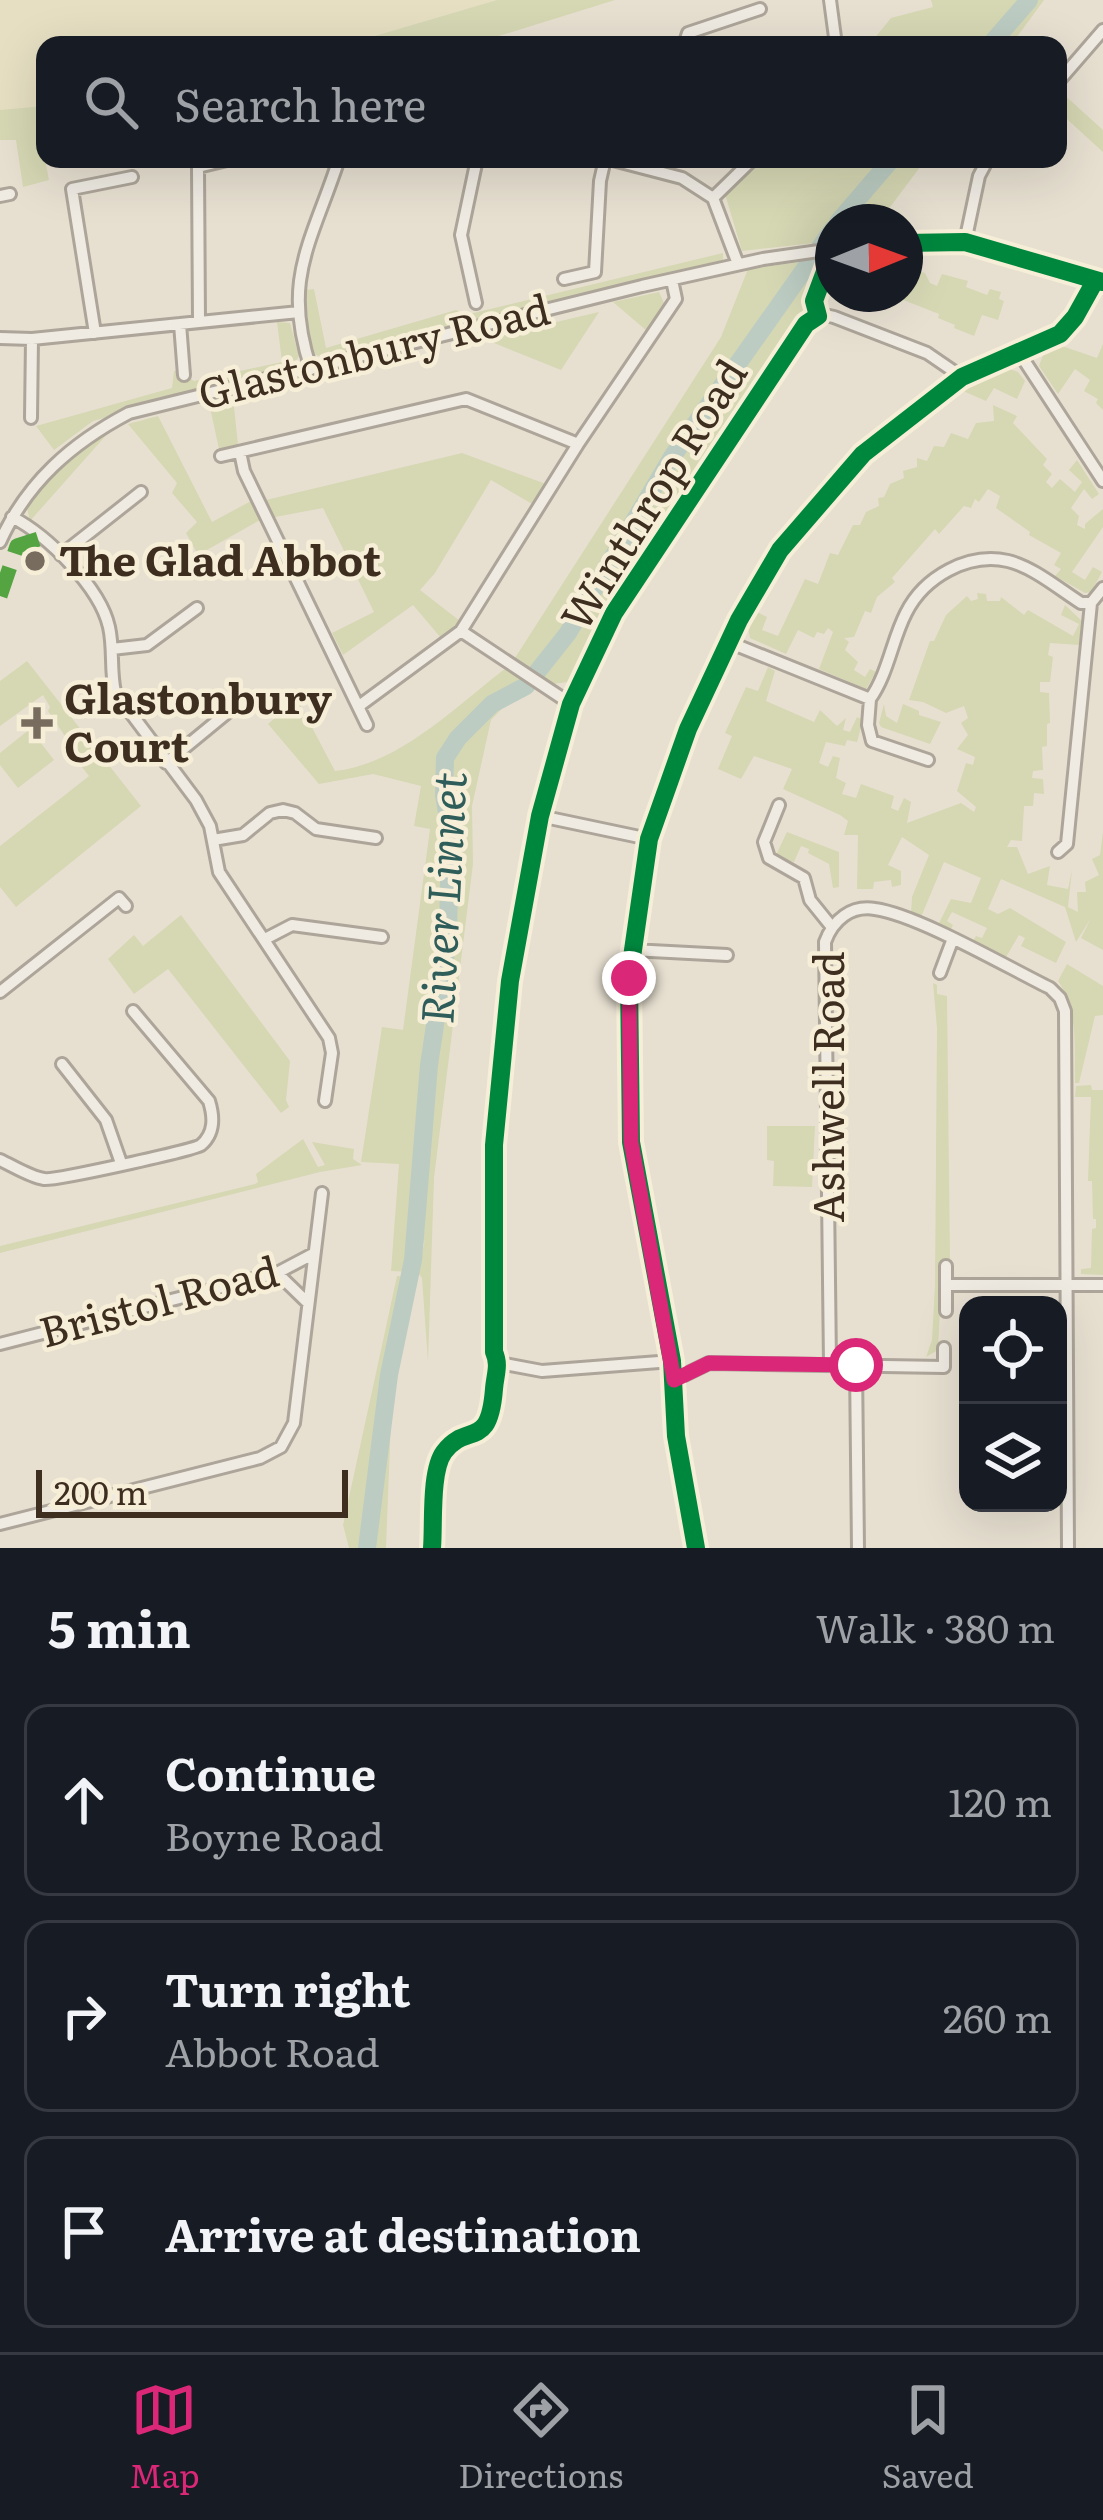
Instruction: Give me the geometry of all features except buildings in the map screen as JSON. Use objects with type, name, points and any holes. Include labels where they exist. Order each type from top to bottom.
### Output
[{"type":"street","points":[[830,0],[835,36]]},
{"type":"street","points":[[687,36],[760,9]]},
{"type":"street","points":[[1067,72],[1103,30]]},
{"type":"street","points":[[199,168],[199,321]]},
{"type":"street","points":[[311,368],[298,312],[298,277],[336,168]]},
{"type":"street","points":[[475,168],[461,236],[476,303]]},
{"type":"street","points":[[564,279],[596,272],[604,168]]},
{"type":"street","points":[[659,168],[713,198],[738,264]]},
{"type":"street","points":[[713,198],[744,168]]},
{"type":"street","points":[[964,242],[983,168]]},
{"type":"street","points":[[94,333],[72,189],[132,177]]},
{"type":"street","points":[[696,1548],[676,1436],[672,1360],[631,1142],[627,1031],[632,950],[649,839],[688,729],[739,620],[780,550],[863,454],[962,377],[1060,334],[1099,281],[964,242],[923,243]]},
{"type":"street","name":"Glastonbury Road","points":[[0,542],[12,517],[61,458],[100,427],[145,409],[738,264],[815,252]]},
{"type":"street","points":[[359,706],[461,631],[676,299],[672,280]]},
{"type":"street","points":[[0,338],[32,339],[298,312]]},
{"type":"street","name":"Winthrop Road","points":[[432,1548],[437,1469],[445,1451],[483,1428],[493,1414],[499,1363],[494,1352],[494,1145],[510,981],[540,817],[572,704],[614,613],[812,318],[834,317],[928,353],[962,377]]},
{"type":"street","points":[[180,324],[181,372]]},
{"type":"street","points":[[31,418],[32,339]]},
{"type":"street","points":[[1018,351],[1103,481]]},
{"type":"street","points":[[221,456],[466,399],[578,444]]},
{"type":"street","points":[[240,452],[244,471],[367,724]]},
{"type":"street","points":[[61,555],[141,492]]},
{"type":"street","points":[[12,517],[45,537],[103,610],[115,692],[196,800],[211,826],[219,872],[329,1038],[332,1053],[325,1101]]},
{"type":"street","points":[[928,760],[872,741],[868,725],[870,699],[906,612],[933,579],[955,566],[983,559],[1011,561],[1081,603],[1091,603]]},
{"type":"street","points":[[1058,853],[1067,844],[1091,603],[1103,588]]},
{"type":"street","points":[[112,649],[148,645],[197,608]]},
{"type":"street","points":[[461,631],[572,704]]},
{"type":"street","points":[[731,643],[870,699]]},
{"type":"street","points":[[166,763],[245,698]]},
{"type":"street","points":[[779,805],[764,842],[769,858],[804,878],[810,900],[831,926]]},
{"type":"street","points":[[213,840],[243,835],[270,813],[283,810],[316,829],[376,838]]},
{"type":"street","points":[[540,817],[649,839]]},
{"type":"street","points":[[0,992],[119,898],[126,907]]},
{"type":"street","name":"Ashwell Road","points":[[830,1364],[825,942],[831,926],[850,911],[873,908],[904,917],[1050,988],[1065,1011],[1068,1548]]},
{"type":"street","points":[[265,939],[292,925],[382,937]]},
{"type":"street","points":[[940,973],[952,940]]},
{"type":"street","points":[[632,950],[727,955]]},
{"type":"street","points":[[0,1160],[45,1180],[190,1150],[211,1132],[214,1117],[209,1102],[134,1011]]},
{"type":"street","points":[[62,1064],[106,1120],[122,1163]]},
{"type":"street","points":[[0,1524],[260,1459],[289,1438],[295,1423],[322,1192]]},
{"type":"street","name":"Bristol Road","points":[[0,1344],[277,1274],[314,1253]]},
{"type":"street","points":[[946,1266],[946,1311]]},
{"type":"street","points":[[277,1274],[308,1303]]},
{"type":"street","points":[[947,1285],[1103,1285]]},
{"type":"street","points":[[674,1380],[709,1363],[944,1367],[944,1348]]},
{"type":"street","points":[[499,1363],[542,1370],[672,1360]]},
{"type":"street","points":[[856,1365],[858,1548]]},
{"type":"shaded area","points":[[0,0],[497,0],[374,36],[36,36],[36,107],[0,110]]},
{"type":"green space","points":[[497,0],[615,0],[499,36],[375,36]]},
{"type":"green space","points":[[931,0],[1044,0],[1018,36],[876,36],[891,18],[933,7]]},
{"type":"green space","points":[[1067,97],[1103,130],[1103,152],[1067,119]]},
{"type":"green space","points":[[36,107],[36,168],[47,168],[49,180],[23,187],[16,140],[0,140],[0,110]]},
{"type":"green space","points":[[751,168],[919,168],[892,204],[815,204],[815,243],[742,251],[725,194]]},
{"type":"green space","points":[[723,253],[723,268],[336,358],[311,352],[297,291],[314,289],[326,348],[456,310],[465,315]]},
{"type":"green space","points":[[815,260],[813,314],[802,321],[614,596],[568,682],[553,684],[513,661],[721,337],[748,269]]},
{"type":"green space","points":[[923,272],[937,286],[942,274],[968,281],[966,287],[987,295],[990,289],[1001,292],[999,299],[1004,301],[998,320],[982,315],[974,336],[938,318],[939,314],[923,308]]},
{"type":"green space","points":[[659,292],[665,305],[647,331],[613,302]]},
{"type":"green space","points":[[599,312],[561,370],[484,339]]},
{"type":"green space","points":[[277,322],[290,323],[299,356],[294,364],[93,421],[54,450],[36,426],[172,388],[174,371],[184,369],[194,381],[282,362]]},
{"type":"green space","points":[[1103,344],[1103,410],[1098,399],[1084,391],[1090,380],[1075,369],[1058,394],[1039,366],[1043,355],[1062,346],[1097,358]]},
{"type":"green space","points":[[1007,368],[1025,381],[1017,399],[994,388],[986,401],[963,391]]},
{"type":"green space","points":[[233,397],[238,445],[219,449],[209,403]]},
{"type":"green space","points":[[993,405],[1017,416],[1013,423],[1047,459],[1043,465],[1052,474],[1046,482],[1052,488],[1060,479],[1075,492],[1082,482],[1069,470],[1077,460],[1099,494],[1092,499],[1084,489],[1071,508],[1079,516],[1077,525],[1085,529],[1103,509],[1103,527],[1072,572],[1085,580],[1093,567],[1102,572],[1091,592],[1055,576],[1061,569],[1054,565],[1061,553],[996,508],[1000,496],[988,489],[971,508],[964,506],[939,534],[935,529],[892,578],[895,582],[877,597],[871,613],[865,611],[854,637],[844,638],[849,642],[845,650],[858,662],[854,670],[865,677],[870,669],[876,672],[866,689],[819,669],[833,632],[828,628],[814,638],[798,630],[786,654],[750,638],[748,628],[757,612],[767,617],[762,630],[778,636],[805,579],[818,584],[830,553],[838,555],[853,525],[860,525],[866,512],[879,506],[878,498],[884,497],[890,484],[904,478],[903,471],[917,467],[917,458],[927,461],[934,446],[944,447],[951,433],[968,439],[976,423],[994,421]]},
{"type":"green space","points":[[158,416],[212,522],[251,501],[260,520],[198,555],[186,533],[197,522],[172,493],[177,483],[128,424]]},
{"type":"green space","points":[[109,432],[30,521],[26,504],[44,483],[74,453]]},
{"type":"green space","points":[[462,453],[546,484],[534,505],[491,480],[420,590],[460,621],[441,638],[413,605],[343,655],[332,633],[374,612],[323,508],[275,517],[266,500]]},
{"type":"green space","points":[[977,593],[986,594],[987,601],[1001,597],[1024,615],[1028,610],[1073,636],[1079,624],[1061,615],[1065,605],[1082,621],[1079,645],[1050,643],[1050,682],[1040,682],[1040,692],[1049,693],[1047,746],[1042,747],[1043,770],[1033,771],[1032,778],[1043,779],[1044,794],[1034,793],[1033,806],[1024,806],[1022,841],[1011,840],[1007,847],[1017,847],[1028,874],[1050,866],[1047,885],[1068,889],[1072,870],[1068,907],[1078,912],[1077,892],[1086,892],[1085,882],[1099,875],[1092,859],[1100,855],[1103,832],[1103,950],[1081,938],[1091,918],[1076,942],[1065,907],[1001,879],[988,909],[998,914],[1010,908],[1066,942],[1056,963],[1021,946],[1025,938],[1019,935],[1006,957],[973,941],[976,936],[982,938],[987,928],[952,912],[947,921],[953,925],[950,931],[938,925],[951,899],[971,903],[981,878],[944,862],[921,917],[911,913],[912,897],[929,855],[902,837],[888,865],[901,871],[901,885],[892,887],[891,880],[874,882],[873,889],[857,889],[858,835],[844,835],[848,821],[840,815],[783,789],[792,769],[754,756],[741,779],[718,769],[732,736],[725,733],[746,687],[758,691],[768,667],[775,671],[766,701],[814,722],[820,710],[837,726],[846,718],[843,730],[850,732],[857,717],[863,720],[857,742],[847,740],[845,746],[826,742],[819,763],[828,767],[833,756],[840,758],[836,778],[846,783],[842,794],[856,798],[861,784],[894,796],[891,808],[898,811],[904,798],[911,802],[907,823],[961,803],[974,812],[976,807],[957,791],[966,763],[973,765],[975,757],[957,749],[968,735],[961,723],[968,718],[964,706],[946,713],[909,700],[930,641],[946,615],[967,596],[971,601],[978,599]]},
{"type":"green space","points":[[27,661],[141,806],[16,907],[0,887],[0,846],[89,776],[70,752],[73,748],[43,695],[0,726],[0,681]]},
{"type":"green space","points":[[506,668],[529,681],[491,720],[472,806],[473,864],[434,1178],[428,1362],[418,1273],[425,1239],[414,1272],[391,1271],[399,1164],[361,1162],[382,1027],[403,1030],[430,829],[414,826],[421,786],[373,774],[319,784],[268,724],[297,699],[335,771],[359,766],[426,731]]},
{"type":"green space","points":[[884,704],[886,716],[897,723],[903,704],[941,722],[930,744],[881,727]]},
{"type":"green space","points":[[30,729],[54,760],[18,788],[0,765],[0,753]]},
{"type":"green space","points":[[787,832],[839,852],[839,887],[833,888],[829,864],[808,853],[809,849],[801,846],[794,862],[775,857]]},
{"type":"green space","points":[[181,915],[290,1061],[289,1107],[281,1113],[168,969],[134,994],[108,959],[134,935],[143,946]]},
{"type":"green space","points":[[1067,964],[1103,986],[1103,1015],[1095,1016],[1079,1083],[1075,1083],[1072,1017],[1058,981]]},
{"type":"green space","points":[[933,983],[937,994],[947,996],[950,1262],[942,1264],[938,1350],[926,1357],[932,1340],[935,1285],[937,1028]]},
{"type":"green space","points":[[1091,1085],[1092,1090],[1103,1090],[1103,1275],[1081,1274],[1081,1269],[1091,1268],[1096,1219],[1092,1181],[1088,1181],[1091,1097],[1075,1097],[1076,1086]]},
{"type":"green space","points":[[767,1126],[815,1126],[812,1187],[773,1186]]},
{"type":"green space","points":[[303,1139],[318,1167],[325,1165],[312,1142],[354,1149],[353,1159],[362,1165],[0,1253],[0,1246],[255,1184],[256,1174]]},
{"type":"green space","points":[[397,1276],[411,1277],[393,1367],[386,1548],[370,1548],[372,1535],[367,1525],[364,1548],[349,1548],[343,1525]]},
{"type":"waterway","name":"River Linnet","points":[[998,36],[1029,0]]},
{"type":"waterway","name":"River Linnet","points":[[853,204],[884,168]]},
{"type":"waterway","name":"River Linnet","points":[[367,1548],[389,1375],[413,1260],[429,1065],[448,939],[450,830],[445,758],[492,704],[526,686],[568,633],[672,457],[815,254]]},
{"type":"marked path","points":[[0,596],[17,546],[45,537]]},
{"type":"cycle path","points":[[923,243],[965,242],[1103,282]]},
{"type":"cycle path","points":[[696,1548],[676,1436],[672,1361],[631,1142],[629,978],[649,839],[688,729],[739,620],[780,550],[863,454],[962,377],[1060,334],[1095,281]]},
{"type":"cycle path","points":[[815,298],[815,305]]},
{"type":"cycle path","points":[[432,1548],[440,1461],[453,1443],[482,1428],[491,1409],[497,1366],[494,1145],[510,981],[540,816],[571,704],[614,613],[817,312]]},
{"type":"place","name":"The Glad Abbot","points":[[35,561]]},
{"type":"place","name":"Glastonbury Court","points":[[37,723]]},
{"type":"route","points":[[629,978],[631,1142],[674,1380],[709,1363],[856,1365]]}]
